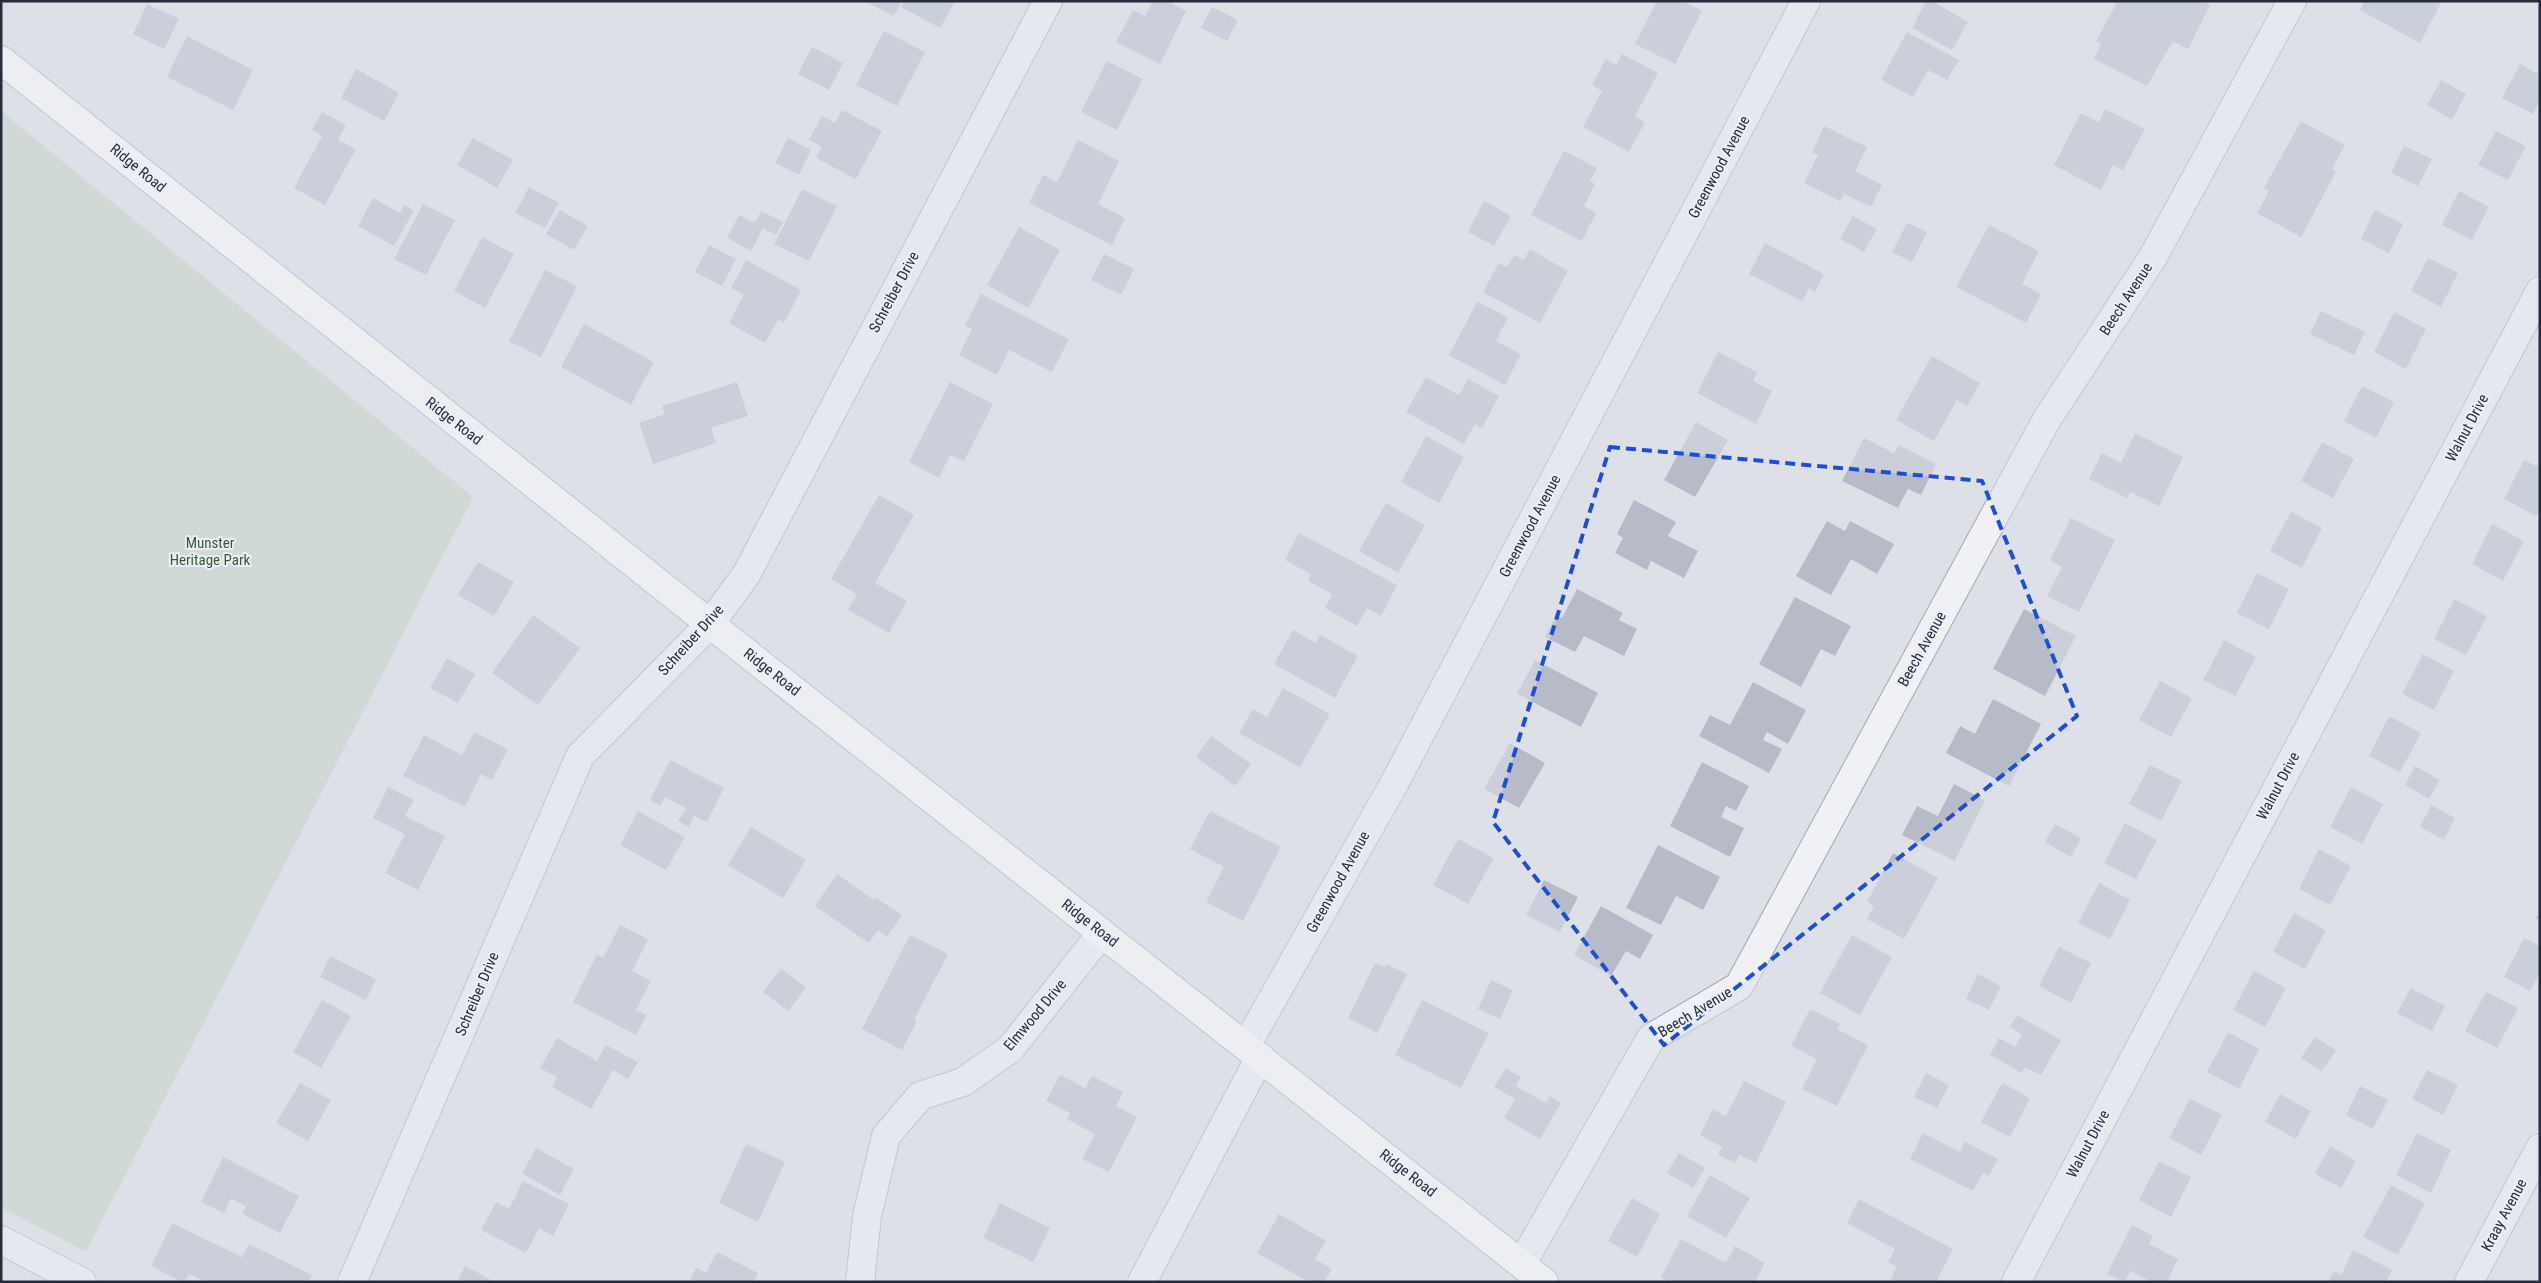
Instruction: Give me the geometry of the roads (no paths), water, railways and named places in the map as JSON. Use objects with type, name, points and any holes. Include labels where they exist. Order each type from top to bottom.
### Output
[{"type":"main road","name":"Ridge Road","points":[[1,60],[710,624],[1544,1282]]},
{"type":"street","name":"Schreiber Drive","points":[[352,1282],[580,756],[710,624],[746,574],[1048,1]]},
{"type":"street","name":"Greenwood Avenue","points":[[1142,1282],[1253,1052],[1806,1]]},
{"type":"street","name":"Beech Avenue","points":[[1522,1264],[1651,1038],[1739,986],[2048,419],[2153,257],[2292,1]]},
{"type":"street","name":"Walnut Drive","points":[[2016,1282],[2540,291]]},
{"type":"street","name":"Elmwood Drive","points":[[860,1282],[867,1216],[886,1136],[920,1096],[963,1082],[1010,1048],[1102,933]]},
{"type":"street","name":"Kraay Avenue","points":[[2469,1282],[2540,1148]]},
{"type":"street","points":[[1,1240],[82,1282]]},
{"type":"park label","name":"Munster Heritage Park","points":[[210,552]]}]
